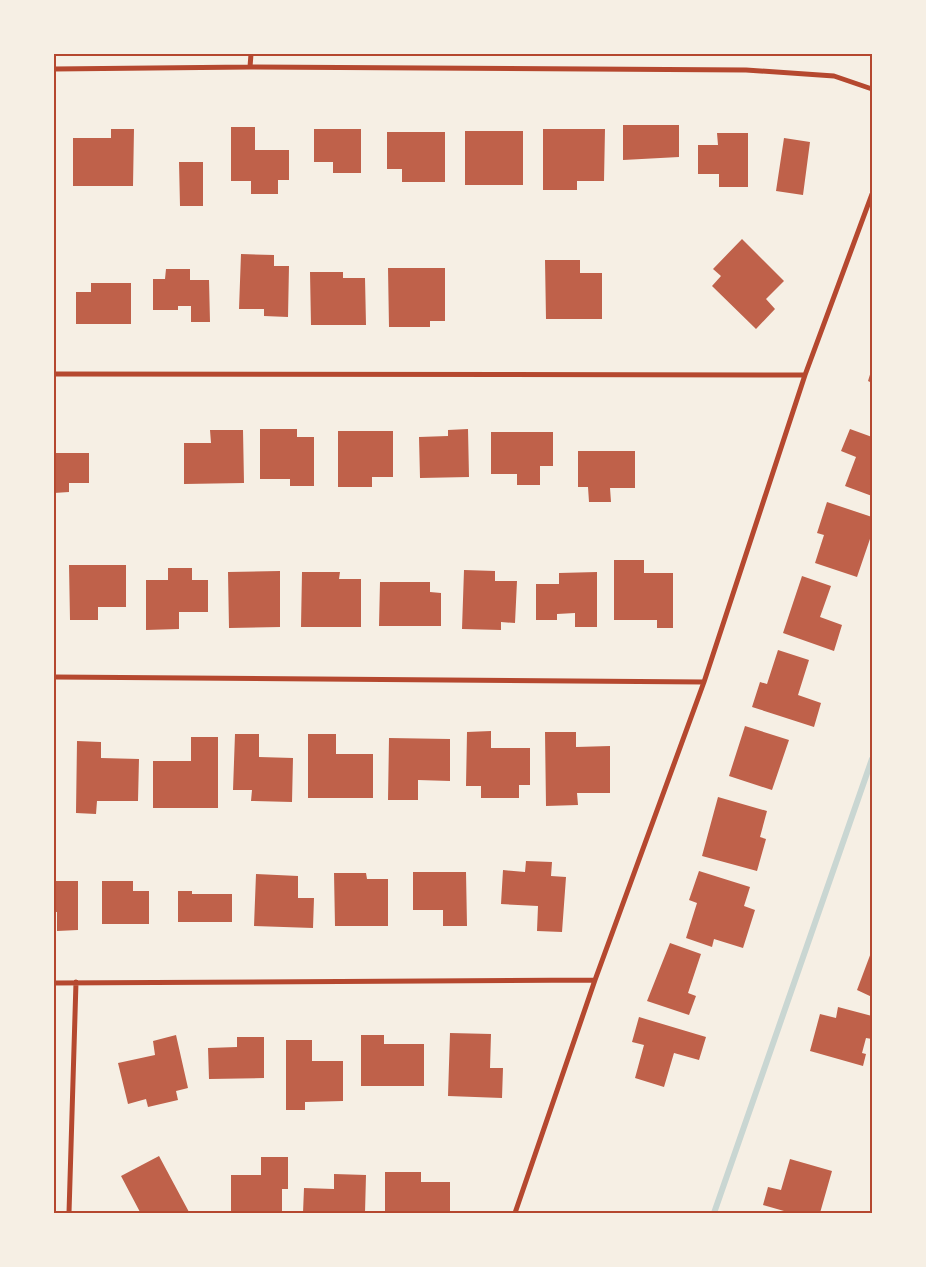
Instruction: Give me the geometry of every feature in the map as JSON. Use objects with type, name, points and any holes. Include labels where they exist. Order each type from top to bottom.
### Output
[{"type":"street","points":[[250,67],[251,54]]},
{"type":"street","points":[[54,69],[250,67],[746,70],[834,76],[872,89]]},
{"type":"street","points":[[515,1213],[596,980],[704,682],[805,375],[872,194]]},
{"type":"street","points":[[54,374],[805,375]]},
{"type":"street","points":[[54,677],[704,682]]},
{"type":"street","points":[[54,983],[596,980]]},
{"type":"street","points":[[69,1213],[76,982]]},
{"type":"building","points":[[623,125],[679,125],[679,157],[623,160]]},
{"type":"building","points":[[231,127],[255,127],[255,150],[289,150],[289,180],[278,180],[278,194],[251,194],[251,181],[231,181]]},
{"type":"building","points":[[111,129],[134,129],[133,186],[73,186],[73,138],[111,138]]},
{"type":"building","points":[[314,129],[361,129],[361,173],[333,173],[333,162],[314,162]]},
{"type":"building","points":[[543,129],[605,129],[604,181],[577,181],[577,190],[543,190]]},
{"type":"building","points":[[465,131],[523,131],[523,185],[465,185]]},
{"type":"building","points":[[387,132],[445,132],[445,182],[402,182],[402,169],[387,169]]},
{"type":"building","points":[[717,133],[748,133],[748,187],[719,187],[719,174],[698,174],[698,145],[718,145]]},
{"type":"building","points":[[784,138],[810,142],[803,195],[776,191]]},
{"type":"building","points":[[179,162],[203,162],[203,206],[180,206]]},
{"type":"building","points":[[742,239],[784,281],[766,299],[775,309],[756,329],[712,286],[721,276],[713,269]]},
{"type":"building","points":[[241,254],[274,255],[274,266],[289,266],[288,317],[264,316],[264,309],[239,309]]},
{"type":"building","points":[[545,260],[580,260],[580,273],[602,273],[602,319],[546,319]]},
{"type":"building","points":[[388,268],[445,268],[445,321],[430,321],[430,327],[389,327]]},
{"type":"building","points":[[166,269],[190,269],[190,280],[209,280],[210,322],[191,322],[191,306],[178,306],[178,310],[153,310],[153,279],[165,279]]},
{"type":"building","points":[[310,272],[343,272],[343,278],[365,278],[366,325],[311,325]]},
{"type":"building","points":[[91,283],[131,283],[131,324],[76,324],[76,292],[91,292]]},
{"type":"building","points":[[872,368],[872,383],[868,381]]},
{"type":"building","points":[[260,429],[297,429],[297,437],[314,437],[314,486],[290,486],[290,479],[260,479]]},
{"type":"building","points":[[468,429],[469,477],[420,478],[419,437],[448,436],[448,430]]},
{"type":"building","points":[[850,429],[872,437],[872,496],[845,486],[856,457],[841,451]]},
{"type":"building","points":[[210,430],[243,430],[244,483],[184,484],[184,443],[211,443]]},
{"type":"building","points":[[338,431],[393,431],[393,477],[372,477],[372,487],[338,487]]},
{"type":"building","points":[[491,432],[553,432],[553,466],[540,466],[540,485],[517,485],[517,474],[491,474]]},
{"type":"building","points":[[578,451],[635,451],[635,488],[610,488],[611,502],[589,502],[588,487],[578,487]]},
{"type":"building","points":[[54,453],[89,453],[89,483],[69,483],[69,492],[54,493]]},
{"type":"building","points":[[827,502],[872,517],[872,533],[857,577],[815,563],[824,535],[817,533]]},
{"type":"building","points":[[614,560],[644,560],[644,573],[673,573],[673,628],[657,628],[657,620],[614,620]]},
{"type":"building","points":[[69,565],[126,565],[126,607],[98,607],[98,620],[70,620]]},
{"type":"building","points":[[168,568],[192,568],[192,580],[208,580],[208,612],[179,612],[179,629],[146,630],[146,580],[168,580]]},
{"type":"building","points":[[464,570],[495,571],[495,581],[517,581],[515,623],[501,622],[501,630],[462,629]]},
{"type":"building","points":[[280,571],[280,627],[229,628],[228,572]]},
{"type":"building","points":[[302,572],[340,572],[339,579],[361,579],[361,627],[301,627]]},
{"type":"building","points":[[597,572],[597,627],[575,627],[575,613],[557,614],[557,620],[536,620],[536,584],[559,584],[559,573]]},
{"type":"building","points":[[802,576],[831,586],[820,617],[842,625],[834,651],[783,633]]},
{"type":"building","points":[[380,582],[430,582],[430,592],[441,593],[441,626],[379,626]]},
{"type":"building","points":[[778,650],[809,660],[798,695],[821,703],[814,727],[752,707],[760,682],[767,684]]},
{"type":"building","points":[[745,726],[789,740],[772,790],[729,776]]},
{"type":"building","points":[[491,731],[491,748],[530,748],[530,785],[519,785],[519,798],[481,798],[481,786],[466,786],[467,732]]},
{"type":"building","points":[[545,732],[576,732],[576,747],[610,746],[610,793],[577,793],[578,805],[546,806]]},
{"type":"building","points":[[235,734],[259,734],[259,757],[293,758],[292,802],[251,801],[252,790],[233,790]]},
{"type":"building","points":[[308,734],[336,734],[336,754],[373,754],[373,798],[308,798]]},
{"type":"building","points":[[191,737],[218,737],[218,808],[153,808],[153,761],[191,761]]},
{"type":"building","points":[[389,738],[450,739],[450,781],[418,780],[418,800],[388,800]]},
{"type":"building","points":[[77,741],[101,742],[101,758],[139,759],[138,801],[97,801],[96,814],[76,813]]},
{"type":"building","points":[[718,797],[767,811],[760,837],[766,839],[757,871],[702,856]]},
{"type":"building","points":[[526,861],[552,862],[551,876],[566,877],[562,932],[537,931],[538,906],[501,904],[503,870],[525,872]]},
{"type":"building","points":[[699,871],[750,887],[744,906],[755,910],[743,948],[714,939],[712,947],[686,938],[697,903],[689,900]]},
{"type":"building","points":[[413,872],[466,872],[467,926],[443,926],[443,910],[413,910]]},
{"type":"building","points":[[334,873],[366,873],[367,879],[388,879],[388,926],[335,926]]},
{"type":"building","points":[[256,874],[298,876],[298,898],[314,898],[313,928],[254,926]]},
{"type":"building","points":[[54,881],[78,881],[78,930],[57,931],[57,912],[54,912]]},
{"type":"building","points":[[102,881],[133,881],[133,891],[149,891],[149,924],[102,924]]},
{"type":"building","points":[[178,891],[192,891],[192,894],[232,894],[232,922],[178,922]]},
{"type":"building","points":[[670,943],[701,954],[688,993],[696,996],[689,1015],[647,1001]]},
{"type":"building","points":[[872,950],[872,997],[857,990]]},
{"type":"building","points":[[838,1007],[872,1016],[872,1039],[866,1038],[862,1053],[866,1054],[863,1066],[810,1051],[820,1014],[836,1018]]},
{"type":"building","points":[[639,1017],[706,1037],[699,1060],[674,1053],[664,1087],[635,1078],[644,1045],[632,1042]]},
{"type":"building","points":[[450,1033],[491,1034],[490,1068],[503,1068],[502,1098],[448,1096]]},
{"type":"building","points":[[176,1035],[188,1088],[176,1091],[178,1100],[148,1107],[146,1099],[128,1104],[118,1063],[155,1055],[153,1041]]},
{"type":"building","points":[[361,1035],[384,1035],[384,1044],[424,1044],[424,1086],[361,1086]]},
{"type":"building","points":[[237,1037],[264,1037],[264,1078],[209,1079],[208,1048],[237,1047]]},
{"type":"building","points":[[286,1040],[312,1040],[312,1061],[343,1061],[343,1101],[305,1102],[305,1110],[286,1110]]},
{"type":"building","points":[[159,1156],[189,1212],[137,1213],[140,1212],[121,1176]]},
{"type":"building","points":[[261,1157],[288,1157],[288,1189],[282,1189],[282,1213],[231,1213],[231,1175],[261,1175]]},
{"type":"building","points":[[790,1159],[832,1171],[820,1213],[791,1213],[763,1205],[768,1187],[781,1190]]},
{"type":"building","points":[[385,1172],[421,1172],[421,1182],[450,1182],[450,1213],[385,1213]]},
{"type":"building","points":[[334,1174],[366,1175],[365,1213],[303,1213],[304,1188],[334,1189]]},
{"type":"waterway","points":[[714,1213],[872,759]]}]
